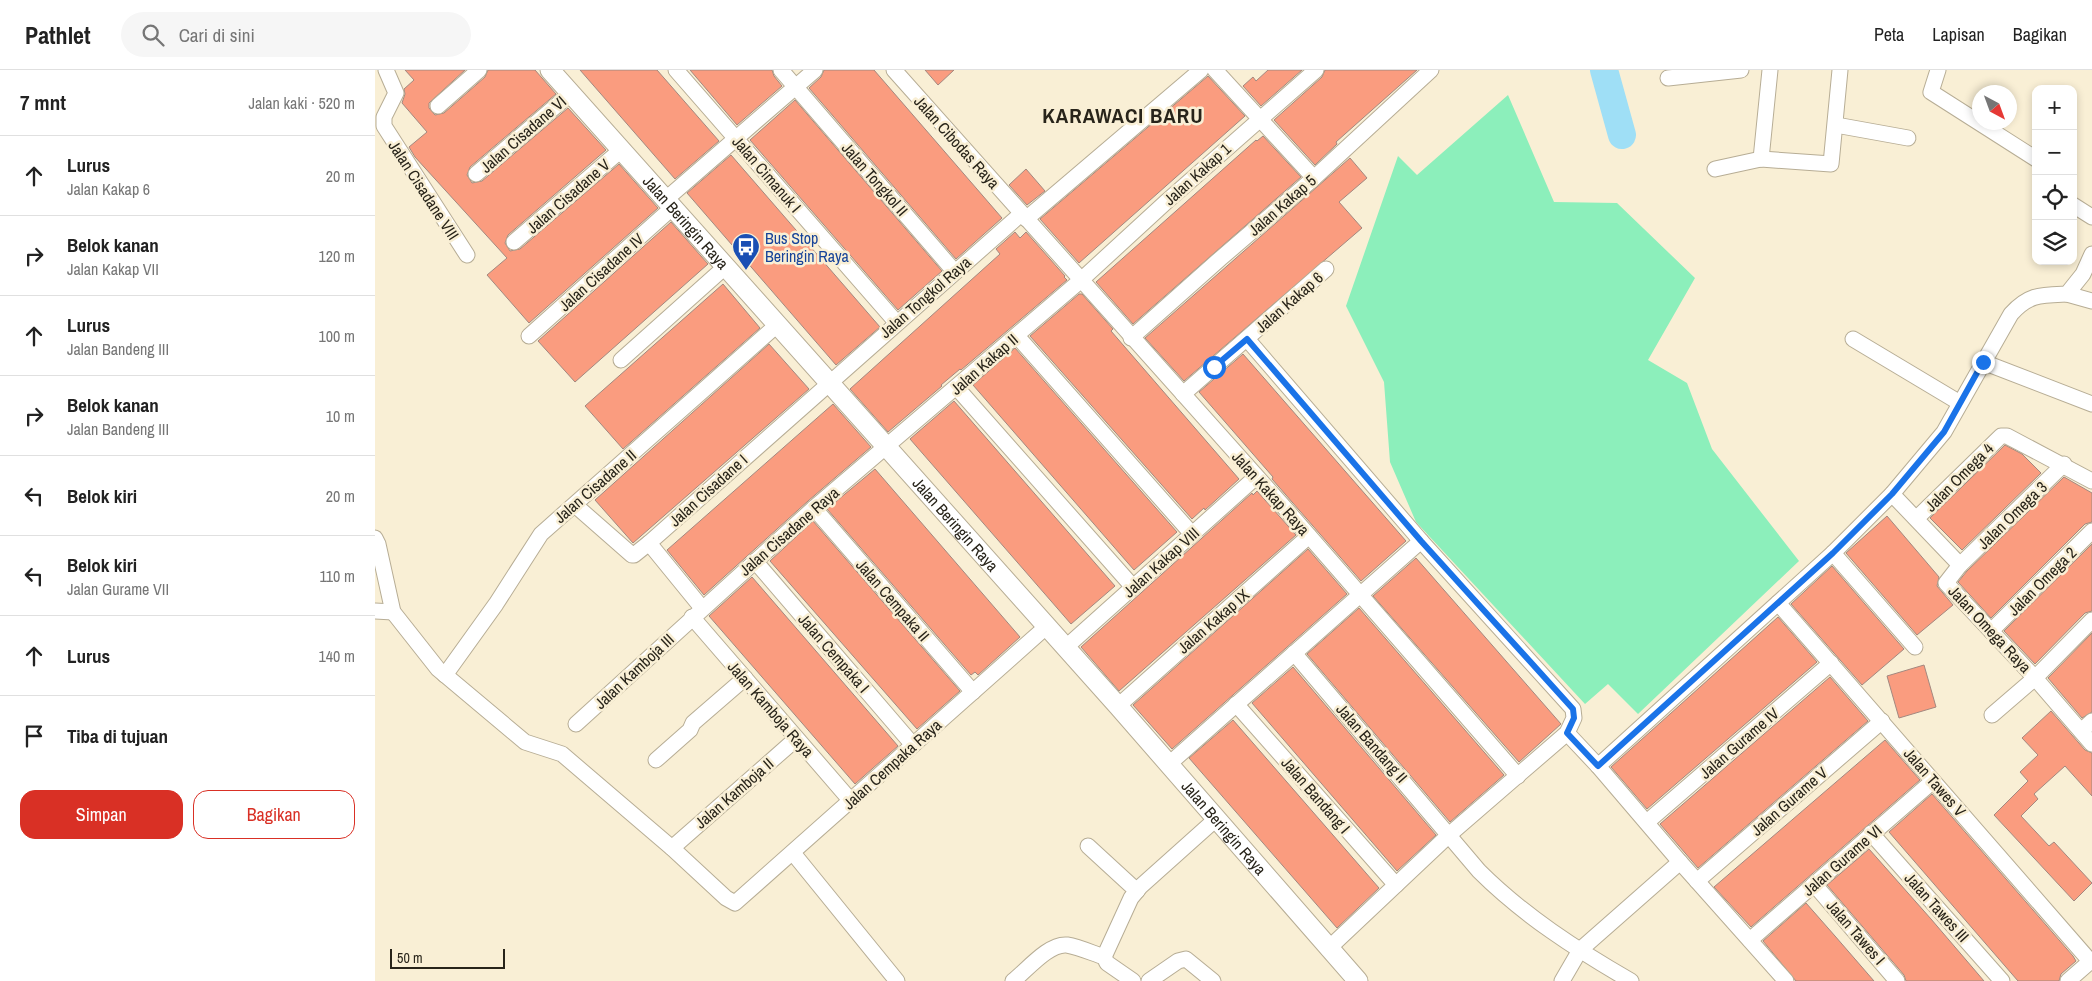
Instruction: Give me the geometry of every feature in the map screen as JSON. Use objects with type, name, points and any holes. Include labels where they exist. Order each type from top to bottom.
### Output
[{"type":"street","name":"Jalan Cisadane VIII","points":[[386,70],[395,93],[384,117],[384,126],[467,255]]},
{"type":"street","points":[[438,106],[479,70]]},
{"type":"street","name":"Jalan Beringin Raya","points":[[550,70],[1118,706],[1328,949],[1358,981]]},
{"type":"street","name":"Jalan Cimanuk I","points":[[676,70],[896,322]]},
{"type":"street","name":"Jalan Tongkol II","points":[[781,70],[954,271]]},
{"type":"street","name":"Jalan Cisadane IV","points":[[529,336],[736,139],[815,70]]},
{"type":"street","name":"Jalan Cibodas Raya","points":[[894,70],[1023,216]]},
{"type":"street","name":"Jalan Tongkol Raya","points":[[829,382],[954,271],[1201,70]]},
{"type":"street","points":[[1215,70],[1314,178]]},
{"type":"street","name":"Jalan Kakap 1","points":[[1080,281],[1316,70]]},
{"type":"street","name":"Jalan Kakap 5","points":[[1131,338],[1314,178],[1431,70]]},
{"type":"street","points":[[1668,78],[1741,70]]},
{"type":"street","points":[[1761,158],[1770,70]]},
{"type":"street","points":[[1715,169],[1761,158],[1831,164],[1840,70]]},
{"type":"street","points":[[1938,70],[1931,92],[2032,156]]},
{"type":"street","name":"Jalan Cisadane VI","points":[[476,174],[570,94]]},
{"type":"street","points":[[1835,125],[1909,138]]},
{"type":"street","name":"Jalan Cisadane V","points":[[515,242],[621,150]]},
{"type":"street","points":[[2077,208],[2092,217]]},
{"type":"street","name":"Jalan Kakap Raya","points":[[1023,216],[1309,536],[1517,776]]},
{"type":"street","points":[[2067,294],[2083,274],[2092,254]]},
{"type":"street","points":[[621,360],[725,266]]},
{"type":"street","name":"Jalan Kakap 6","points":[[1183,394],[1326,269]]},
{"type":"street","name":"Jalan Kakap II","points":[[887,446],[1080,281]]},
{"type":"street","points":[[1598,766],[1833,553],[1892,494],[1944,432],[2003,326],[2019,306],[2036,295],[2067,294],[2092,301]]},
{"type":"street","name":"Jalan Cisadane II","points":[[445,675],[496,604],[533,545],[558,517],[575,505],[777,325]]},
{"type":"street","points":[[1017,336],[1192,534]]},
{"type":"street","points":[[1247,339],[1421,541],[1573,709],[1574,718],[1567,733],[1450,834],[1328,949]]},
{"type":"street","points":[[1853,339],[1960,403]]},
{"type":"street","points":[[1983,362],[2092,404]]},
{"type":"street","name":"Jalan Cisadane I","points":[[575,505],[634,555],[829,382]]},
{"type":"street","points":[[957,388],[1133,587]]},
{"type":"street","name":"Jalan Omega 4","points":[[1917,518],[2001,436],[2007,436],[2064,464]]},
{"type":"street","name":"Jalan Cisadane Raya","points":[[697,612],[887,446]]},
{"type":"street","points":[[2064,464],[2092,480]]},
{"type":"street","name":"Jalan Omega 3","points":[[1960,565],[2064,464]]},
{"type":"street","name":"Jalan Kakap VIII","points":[[1065,648],[1256,477]]},
{"type":"street","name":"Jalan Omega Raya","points":[[1892,494],[1960,565],[1946,584],[2035,678],[2092,744]]},
{"type":"street","name":"Jalan Cempaka II","points":[[814,508],[973,692]]},
{"type":"street","name":"Jalan Omega 2","points":[[1991,631],[2092,531]]},
{"type":"street","name":"Jalan Kakap IX","points":[[1118,706],[1309,536]]},
{"type":"street","points":[[375,538],[393,612],[429,659],[445,675],[525,742],[562,754],[672,848]]},
{"type":"street","points":[[1169,764],[1421,541]]},
{"type":"street","points":[[649,543],[697,612]]},
{"type":"street","points":[[1833,553],[1915,647]]},
{"type":"street","name":"Jalan Cempaka I","points":[[755,561],[913,745]]},
{"type":"street","name":"Jalan Tawes V","points":[[1778,603],[2091,961]]},
{"type":"street","points":[[375,611],[393,612]]},
{"type":"street","name":"Jalan Kamboja Raya","points":[[697,612],[745,678],[851,801]]},
{"type":"street","name":"Jalan Kamboja III","points":[[576,724],[697,612]]},
{"type":"street","points":[[1992,715],[2035,678],[2092,620]]},
{"type":"street","name":"Jalan Cempaka Raya","points":[[672,848],[725,898],[731,902],[738,902],[1046,627]]},
{"type":"street","name":"Jalan Bandang II","points":[[1294,653],[1450,834],[1479,871],[1496,888],[1511,901],[1580,950],[1631,981]]},
{"type":"street","name":"Jalan Gurame IV","points":[[1647,822],[1831,663]]},
{"type":"street","points":[[656,760],[689,730],[693,722],[745,678]]},
{"type":"street","name":"Jalan Bandang I","points":[[1236,704],[1396,886]]},
{"type":"street","name":"Jalan Gurame V","points":[[1697,881],[1882,721]]},
{"type":"street","points":[[2081,731],[2092,721]]},
{"type":"street","points":[[1567,733],[1786,981]]},
{"type":"street","name":"Jalan Kamboja II","points":[[672,848],[796,739]]},
{"type":"street","name":"Jalan Gurame VI","points":[[1750,940],[1933,781]]},
{"type":"street","points":[[1104,957],[1131,898],[1217,819]]},
{"type":"street","name":"Jalan Tawes III","points":[[1871,833],[2002,981]]},
{"type":"street","points":[[1088,846],[1137,891]]},
{"type":"street","points":[[793,853],[897,981]]},
{"type":"street","points":[[1562,981],[1580,950],[1680,862]]},
{"type":"street","name":"Jalan Tawes I","points":[[1814,884],[1897,981]]},
{"type":"street","points":[[1013,981],[1051,948],[1060,945],[1067,945],[1104,957],[1107,963],[1133,981]]},
{"type":"street","points":[[1149,981],[1178,961],[1186,959],[1213,981]]},
{"type":"street","points":[[2068,981],[2091,961]]},
{"type":"green space","points":[[1508,95],[1554,202],[1617,203],[1695,278],[1648,360],[1687,383],[1712,449],[1799,561],[1638,714],[1608,684],[1585,704],[1416,522],[1390,462],[1384,382],[1346,306],[1398,156],[1417,175]]},
{"type":"building","points":[[405,70],[465,70],[429,103],[429,108],[435,115],[444,113],[485,77],[488,70],[535,70],[556,94],[470,167],[467,175],[472,183],[482,181],[568,108],[606,150],[508,235],[505,243],[510,251],[520,249],[619,164],[658,208],[529,323],[487,275],[507,258],[415,157],[409,147],[427,132],[402,103],[405,94],[404,89],[414,80]]},
{"type":"building","points":[[580,70],[657,70],[719,141],[675,179]]},
{"type":"building","points":[[690,70],[772,70],[782,86],[737,125]]},
{"type":"building","points":[[824,70],[874,70],[1002,218],[956,259],[809,88],[821,77]]},
{"type":"building","points":[[925,70],[954,70],[938,85]]},
{"type":"building","points":[[1268,70],[1302,70],[1261,106],[1243,86],[1253,77],[1256,81]]},
{"type":"building","points":[[1325,70],[1417,70],[1336,142],[1337,144],[1315,165],[1274,120],[1322,77]]},
{"type":"building","points":[[1208,76],[1245,116],[1079,263],[1040,219]]},
{"type":"building","points":[[795,100],[942,271],[898,310],[750,140]]},
{"type":"building","points":[[1263,136],[1301,177],[1133,324],[1096,282],[1256,140]]},
{"type":"building","points":[[731,155],[880,327],[836,365],[687,193]]},
{"type":"building","points":[[1350,158],[1367,178],[1339,202],[1362,228],[1184,381],[1145,338]]},
{"type":"building","points":[[1026,169],[1045,191],[1027,205],[1009,185]]},
{"type":"building","points":[[671,222],[708,264],[575,382],[538,341]]},
{"type":"building","points":[[1015,232],[1020,238],[1026,232],[1067,280],[941,385],[888,432],[850,389],[1000,254],[996,249]]},
{"type":"building","points":[[723,284],[760,328],[623,449],[585,406]]},
{"type":"building","points":[[1079,294],[1082,294],[1113,329],[1111,331],[1239,479],[1205,510],[1204,508],[1192,519],[1030,336]]},
{"type":"building","points":[[769,344],[809,389],[633,543],[595,500]]},
{"type":"building","points":[[1015,348],[1177,532],[1134,570],[973,385]]},
{"type":"building","points":[[1243,354],[1406,541],[1361,581],[1199,392]]},
{"type":"building","points":[[954,401],[1115,586],[1071,624],[910,439]]},
{"type":"building","points":[[833,404],[871,447],[704,595],[667,550]]},
{"type":"building","points":[[2005,445],[2022,454],[2041,473],[1962,550],[1930,518]]},
{"type":"building","points":[[875,469],[1020,637],[978,675],[975,672],[971,675],[827,509]]},
{"type":"building","points":[[2064,477],[2092,493],[2092,522],[2085,524],[1991,618],[1958,582]]},
{"type":"building","points":[[1257,491],[1296,535],[1119,691],[1081,647],[1252,493],[1253,495]]},
{"type":"building","points":[[1887,516],[1939,577],[1937,586],[1953,605],[1917,635],[1846,553]]},
{"type":"building","points":[[813,521],[960,691],[917,729],[770,561]]},
{"type":"building","points":[[2092,544],[2092,611],[2085,613],[2035,664],[2004,631]]},
{"type":"building","points":[[1308,549],[1347,594],[1172,749],[1133,705]]},
{"type":"building","points":[[1416,558],[1561,724],[1519,762],[1373,596]]},
{"type":"building","points":[[1832,566],[1904,649],[1862,685],[1791,604]]},
{"type":"building","points":[[752,577],[898,746],[855,784],[709,616]]},
{"type":"building","points":[[1359,608],[1504,775],[1450,822],[1307,654]]},
{"type":"building","points":[[1778,617],[1817,662],[1647,809],[1611,767]]},
{"type":"building","points":[[2092,633],[2092,712],[2082,718],[2048,678]]},
{"type":"building","points":[[1924,665],[1936,707],[1899,718],[1887,676]]},
{"type":"building","points":[[1293,667],[1436,835],[1397,871],[1252,703]]},
{"type":"building","points":[[1830,677],[1868,721],[1698,868],[1660,824]]},
{"type":"building","points":[[2051,711],[2085,750],[2092,753],[2092,796],[2065,766],[2034,794],[2038,799],[2021,816],[2049,846],[2054,842],[2092,883],[2074,901],[1994,815],[2028,781],[2020,772],[2038,755],[2022,738]]},
{"type":"building","points":[[1233,720],[1379,888],[1337,928],[1189,758]]},
{"type":"building","points":[[1885,740],[1920,780],[1751,927],[1714,887]]},
{"type":"building","points":[[1932,794],[2073,956],[2076,961],[2061,974],[2059,981],[2018,981],[1889,832]]},
{"type":"building","points":[[1869,849],[1984,981],[1906,981],[1904,975],[1827,885]]},
{"type":"building","points":[[1806,903],[1874,981],[1796,981],[1763,941]]},
{"type":"waterway","points":[[1604,70],[1622,135]]},
{"type":"place","name":"Bus Stop Beringin Raya","points":[[746,271]]},
{"type":"district","name":"KARAWACI BARU","points":[[1123,115]]},
{"type":"route","points":[[1214,367],[1247,339],[1421,541],[1573,709],[1574,718],[1567,733],[1598,766],[1833,553],[1892,494],[1944,432],[1983,362]]}]
